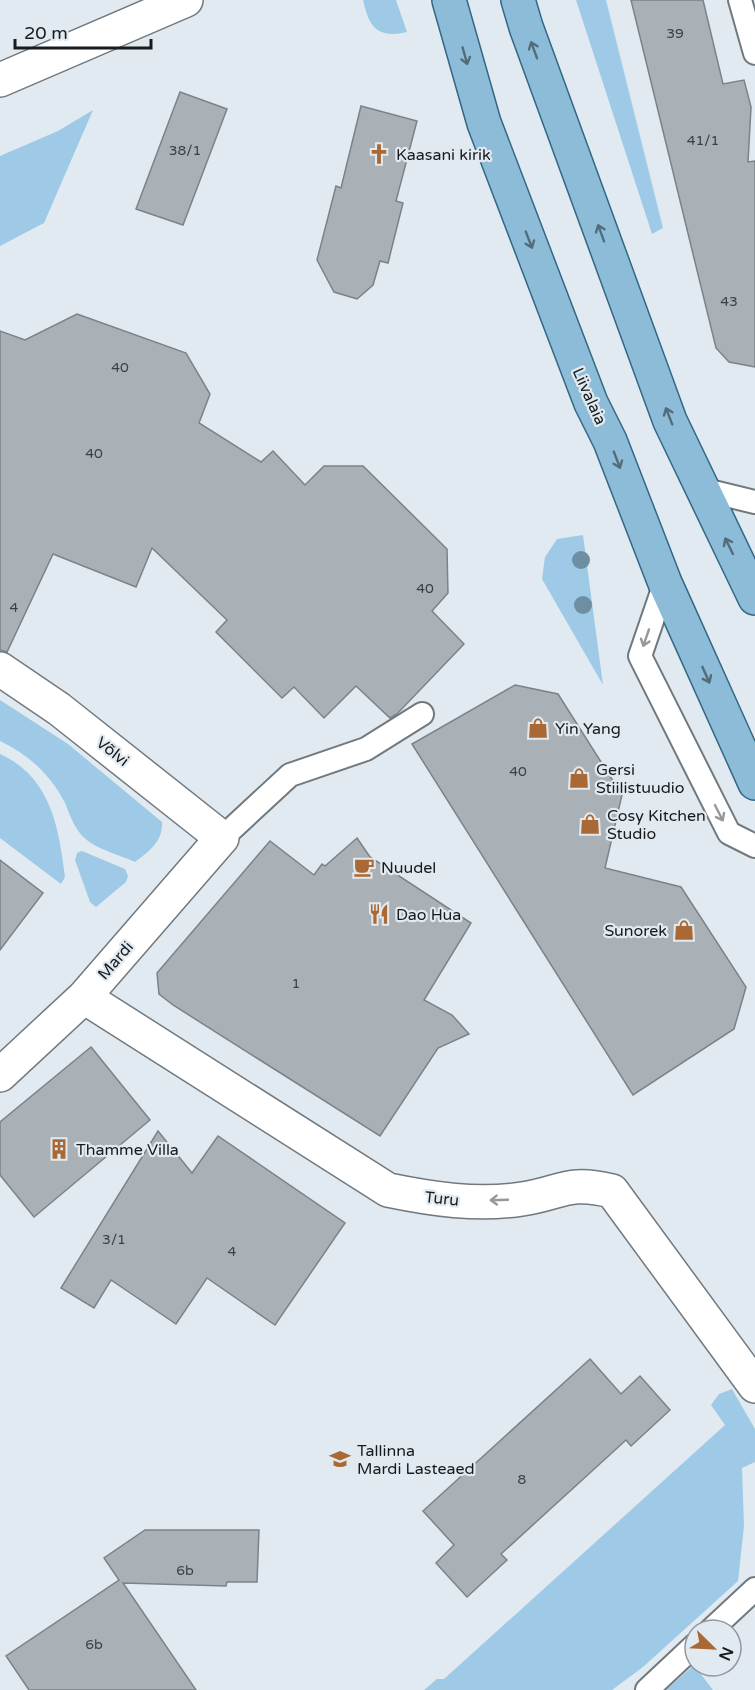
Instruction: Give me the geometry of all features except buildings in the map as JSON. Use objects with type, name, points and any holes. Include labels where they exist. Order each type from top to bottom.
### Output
[{"type":"main road","name":"Liivalaia","points":[[449,0],[484,123],[591,403],[610,441],[665,583],[755,783]]},
{"type":"main road","points":[[518,0],[542,72],[666,410],[701,489],[755,598]]},
{"type":"street","points":[[0,80],[186,0]]},
{"type":"street","name":"Võlvi","points":[[0,669],[59,709],[222,838]]},
{"type":"street","name":"Mardi","points":[[0,1075],[84,997],[222,838]]},
{"type":"street","name":"Turu","points":[[84,997],[388,1190],[445,1202],[522,1199],[556,1189],[587,1185],[612,1191],[755,1386]]},
{"type":"lane","points":[[740,0],[755,53]]},
{"type":"lane","points":[[701,489],[755,502]]},
{"type":"lane","points":[[665,583],[640,656],[729,833],[755,846]]},
{"type":"lane","points":[[222,838],[290,775],[366,749],[422,714]]},
{"type":"lane","points":[[724,1618],[755,1589]]},
{"type":"lane","points":[[647,1690],[683,1656]]},
{"type":"shaded area","points":[[363,0],[396,0],[407,32],[388,34],[381,32],[371,23]]},
{"type":"shaded area","points":[[576,0],[606,0],[663,228],[652,234]]},
{"type":"shaded area","points":[[93,110],[44,223],[0,246],[0,156],[58,131]]},
{"type":"shaded area","points":[[583,535],[603,685],[542,579],[545,557],[557,539]]},
{"type":"shaded area","points":[[0,700],[68,744],[162,822],[158,840],[150,850],[135,862],[84,838],[75,826],[53,783],[38,766],[0,741]]},
{"type":"shaded area","points":[[0,754],[31,776],[49,806],[63,859],[65,877],[61,884],[0,838]]},
{"type":"shaded area","points":[[82,851],[125,869],[128,876],[126,882],[96,907],[90,902],[75,860],[77,853]]},
{"type":"shaded area","points":[[732,1389],[755,1429],[755,1462],[742,1468],[744,1526],[738,1581],[697,1618],[683,1618],[683,1631],[643,1667],[612,1690],[424,1690],[437,1679],[444,1679],[725,1425],[711,1405],[719,1394]]},
{"type":"shaded area","points":[[683,1675],[683,1678],[704,1678],[713,1690],[666,1690]]},
{"type":"place","name":"Kaasani kirik","points":[[379,154]]},
{"type":"place","name":"Yin Yang","points":[[538,728]]},
{"type":"place","name":"Gersi Stiilistuudio","points":[[579,778]]},
{"type":"place","name":"Cosy Kitchen Studio","points":[[590,824]]},
{"type":"place","name":"Nuudel","points":[[364,867]]},
{"type":"place","name":"Dao Hua","points":[[379,914]]},
{"type":"place","name":"Sunorek","points":[[684,930]]},
{"type":"place","name":"Thamme Villa","points":[[59,1149]]},
{"type":"place","name":"Tallinna Mardi Lasteaed","points":[[340,1459]]}]
